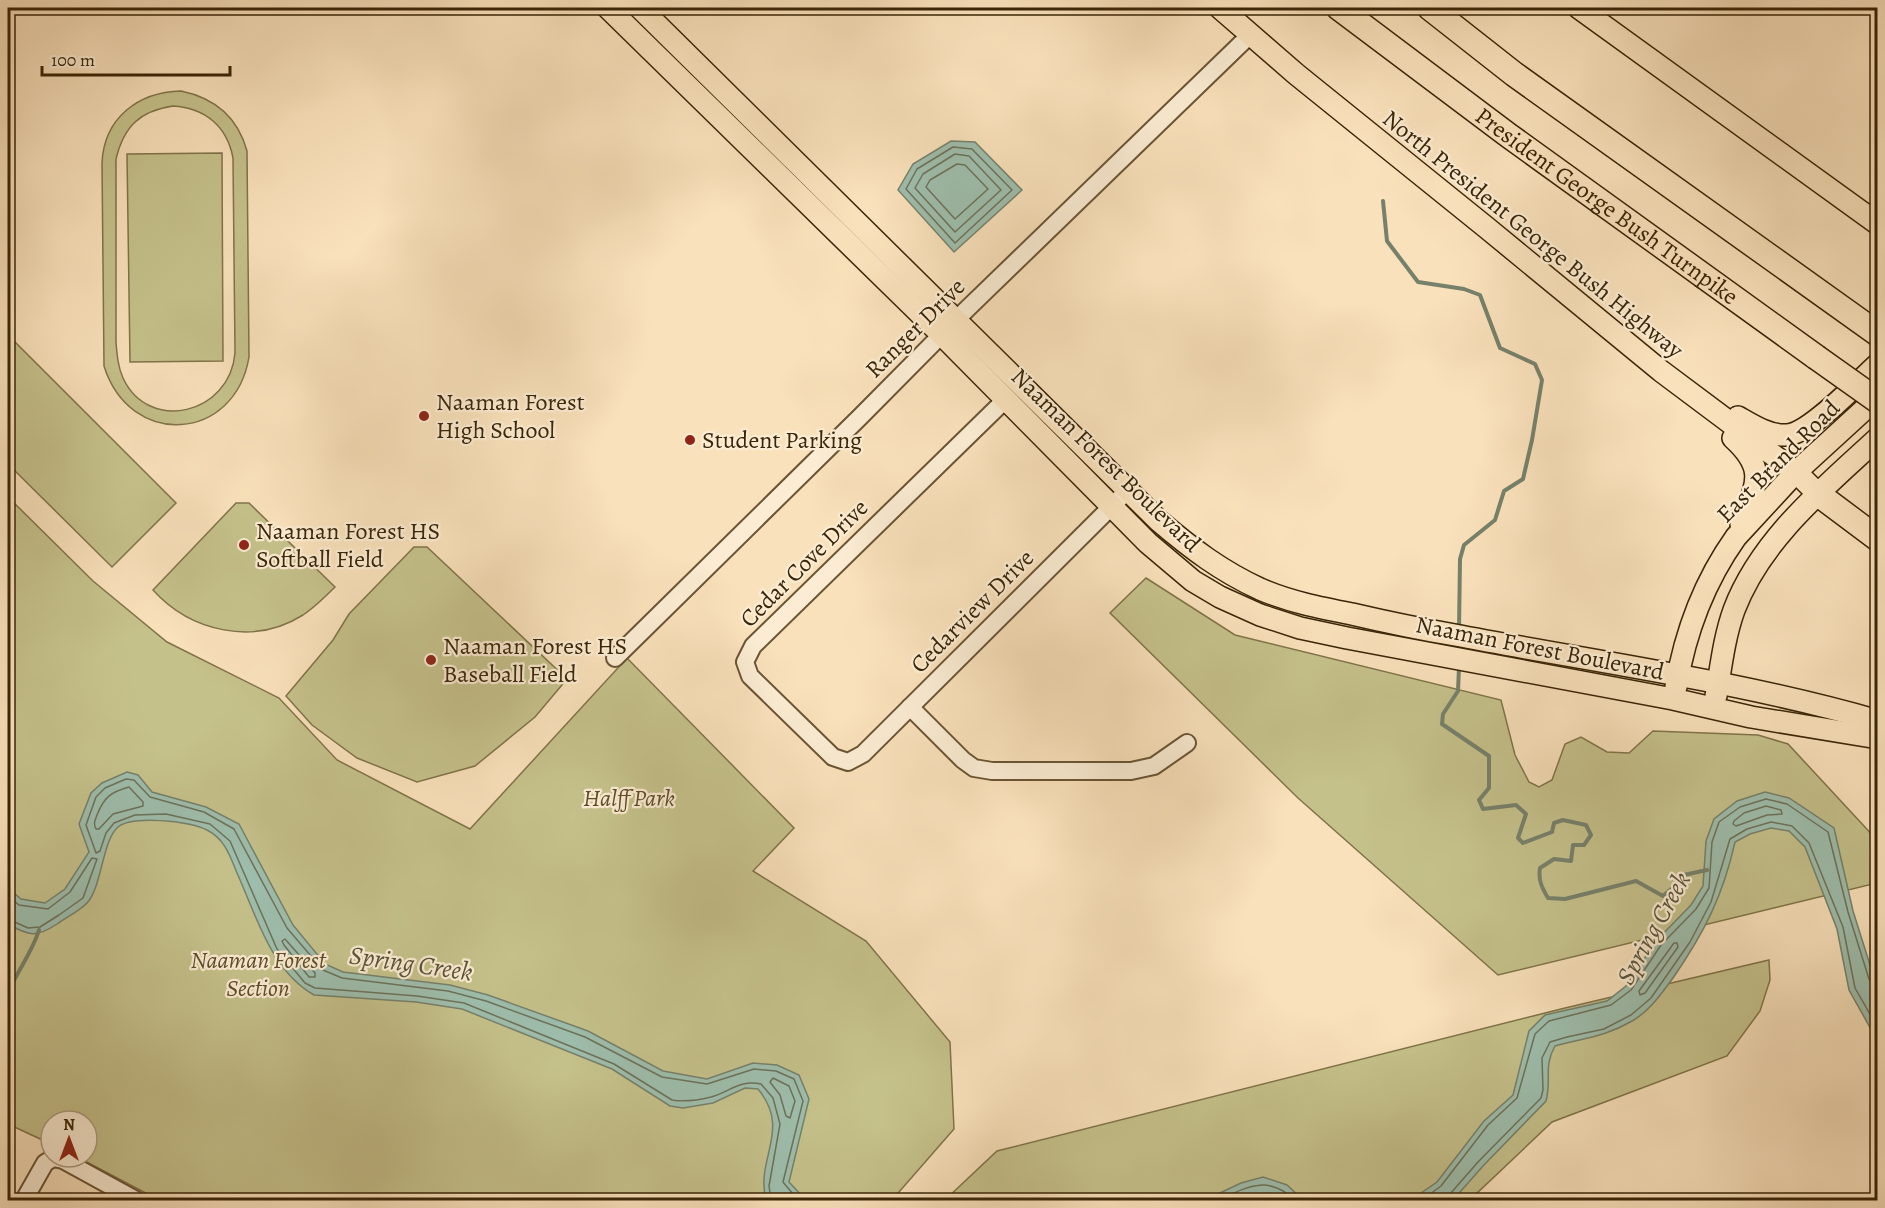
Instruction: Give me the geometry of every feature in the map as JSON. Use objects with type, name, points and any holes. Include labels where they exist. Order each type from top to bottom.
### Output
[{"type":"highway","name":"President George Bush Turnpike","points":[[1339,8],[1508,135],[1816,357],[1878,399]]},
{"type":"highway","points":[[1430,8],[1514,74],[1878,334]]},
{"type":"highway","points":[[1818,494],[1878,539]]},
{"type":"main road","name":"Naaman Forest Boulevard","points":[[608,8],[942,335],[1148,543],[1193,581],[1230,602],[1296,627],[1673,699],[1751,717],[1878,738]]},
{"type":"main road","name":"Naaman Forest Boulevard","points":[[640,8],[1159,521],[1198,554],[1229,574],[1263,590],[1302,604],[1392,624],[1718,682],[1823,705],[1878,721]]},
{"type":"main road","name":"North President George Bush Highway","points":[[1220,8],[1296,74],[1661,371],[1796,472],[1818,494]]},
{"type":"main road","points":[[1579,8],[1878,224]]},
{"type":"main road","points":[[1661,371],[1678,376],[1711,401],[1748,423],[1767,432],[1786,435],[1806,429],[1878,364]]},
{"type":"main road","points":[[1661,371],[1665,383],[1728,433],[1749,453],[1756,470],[1755,482],[1736,537]]},
{"type":"main road","name":"East Brand Road","points":[[1673,699],[1687,637],[1699,602],[1736,537],[1796,472],[1878,399]]},
{"type":"main road","points":[[1714,708],[1726,638],[1742,590],[1764,554],[1818,494],[1878,438]]},
{"type":"main road","points":[[1296,627],[1302,604]]},
{"type":"street","name":"Ranger Drive","points":[[615,658],[957,319],[1251,34]]},
{"type":"street","name":"Cedar Cove Drive","points":[[848,762],[832,757],[750,676],[745,662],[753,646],[1006,399]]},
{"type":"street","name":"Cedarview Drive","points":[[848,762],[863,754],[1128,490]]},
{"type":"street","points":[[910,707],[963,760],[975,768],[993,771],[1131,771],[1154,766],[1187,743]]},
{"type":"street","points":[[24,1200],[42,1169]]},
{"type":"street","points":[[79,1169],[136,1200]]},
{"type":"green space","points":[[181,91],[214,104],[231,119],[247,151],[249,357],[240,385],[224,406],[204,419],[181,424],[158,422],[136,412],[117,393],[104,366],[102,163],[104,147],[109,133],[126,110],[151,96]],"holes":[[[185,107],[204,115],[220,128],[226,137],[233,158],[235,353],[230,374],[219,391],[204,402],[187,409],[169,411],[151,406],[135,396],[123,378],[119,365],[116,342],[116,159],[119,147],[135,122],[161,108]]]},
{"type":"green space","points":[[222,153],[223,361],[130,362],[127,154]]},
{"type":"green space","points":[[8,335],[176,503],[112,567],[8,464]]},
{"type":"green space","name":"Naaman Forest Section","points":[[8,497],[93,581],[167,642],[279,698],[337,760],[470,829],[627,658],[794,828],[753,871],[866,941],[950,1042],[954,1129],[892,1200],[159,1200],[99,1169],[99,1109],[39,1109],[39,1138],[8,1124]]},
{"type":"green space","name":"Naaman Forest HS Softball Field","points":[[236,503],[249,503],[335,587],[303,615],[284,625],[244,632],[204,625],[168,604],[153,590]]},
{"type":"green space","name":"Naaman Forest HS Baseball Field","points":[[414,547],[427,547],[567,679],[535,717],[475,766],[417,782],[357,758],[312,725],[286,696],[333,640],[349,614]]},
{"type":"green space","points":[[1146,578],[1235,635],[1501,700],[1515,755],[1529,782],[1539,787],[1552,780],[1565,744],[1581,737],[1607,752],[1629,753],[1653,731],[1758,735],[1788,744],[1877,840],[1877,883],[1498,975],[1298,798],[1110,613]]},
{"type":"green space","points":[[1769,960],[1770,980],[1760,1011],[1727,1056],[1552,1122],[1474,1196],[1473,1200],[945,1200],[997,1151],[1565,1008]]},
{"type":"water","points":[[951,141],[975,142],[1022,190],[954,252],[898,190],[913,164]]},
{"type":"water","points":[[127,772],[138,775],[152,792],[206,807],[239,824],[293,925],[325,964],[343,972],[450,985],[488,995],[588,1031],[663,1071],[707,1079],[753,1063],[777,1065],[799,1075],[809,1099],[789,1182],[809,1200],[766,1200],[765,1171],[773,1131],[768,1104],[758,1089],[745,1088],[713,1103],[683,1108],[670,1106],[612,1069],[462,1009],[416,1002],[314,995],[286,972],[266,941],[223,843],[207,830],[199,827],[148,820],[125,823],[113,834],[92,896],[84,906],[43,932],[27,933],[8,924],[8,888],[21,899],[45,903],[65,889],[89,852],[79,824],[91,793],[102,783]]},
{"type":"water","points":[[1765,792],[1789,798],[1834,828],[1853,911],[1877,987],[1877,1040],[1849,990],[1837,929],[1805,847],[1789,831],[1771,828],[1750,834],[1735,842],[1725,880],[1703,929],[1673,978],[1650,1007],[1632,1021],[1613,1031],[1555,1046],[1549,1060],[1546,1101],[1453,1200],[1411,1200],[1437,1182],[1484,1121],[1513,1095],[1529,1031],[1545,1015],[1607,1001],[1626,986],[1656,941],[1691,905],[1703,886],[1706,841],[1714,819],[1737,801]]},
{"type":"water","points":[[1263,1177],[1287,1185],[1301,1200],[1205,1200],[1241,1183]]},
{"type":"waterway","points":[[1383,201],[1387,241],[1418,282],[1464,289],[1480,295],[1500,348],[1535,364],[1542,380],[1523,479],[1504,491],[1495,520],[1464,545],[1460,559],[1459,630]]},
{"type":"waterway","name":"Spring Creek","points":[[1459,667],[1458,691],[1443,714],[1442,724],[1489,756],[1489,788],[1479,800],[1483,809],[1516,805],[1526,814],[1518,838],[1523,843],[1552,832],[1554,823],[1563,820],[1586,825],[1591,835],[1584,845],[1573,845],[1571,861],[1554,859],[1540,868],[1541,884],[1548,898],[1565,899],[1636,881],[1663,896],[1676,885],[1679,876],[1707,870]]},
{"type":"waterway","points":[[8,993],[39,930]]},
{"type":"place","name":"Naaman Forest High School","points":[[424,416]]},
{"type":"place","name":"Student Parking","points":[[690,440]]},
{"type":"place","name":"Naaman Forest HS Softball Field","points":[[244,545]]},
{"type":"place","name":"Naaman Forest HS Baseball Field","points":[[431,660]]},
{"type":"park label","name":"Halff Park","points":[[629,798]]}]
